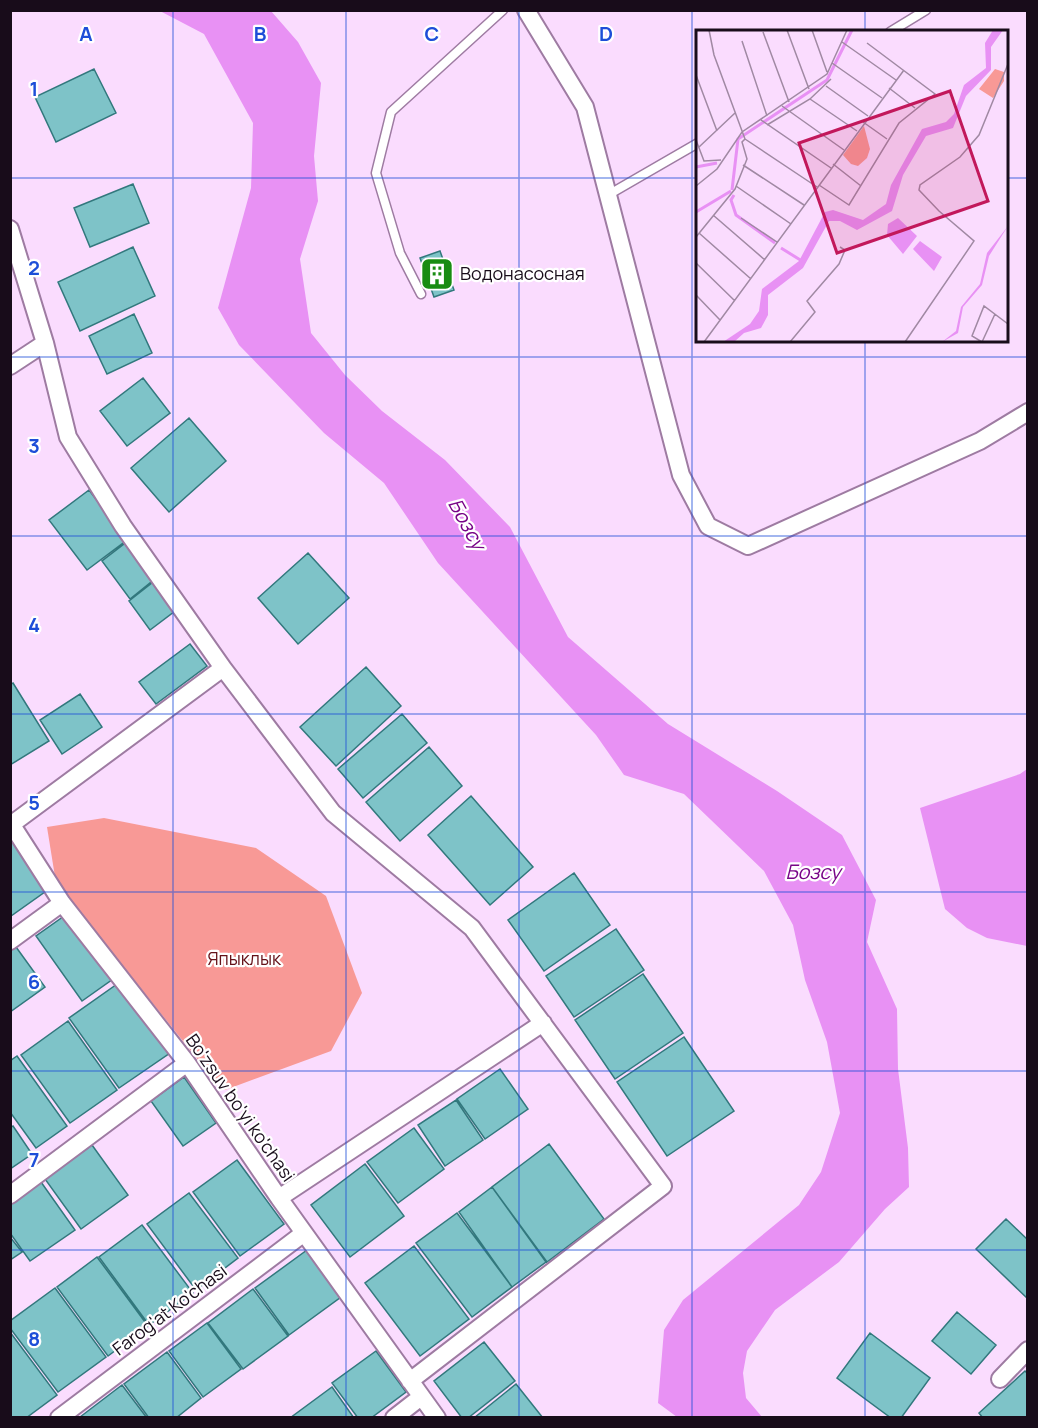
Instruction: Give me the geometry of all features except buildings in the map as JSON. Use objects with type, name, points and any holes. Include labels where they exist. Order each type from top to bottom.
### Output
[{"type":"street","points":[[526,10],[585,107],[681,475],[708,526],[748,546],[980,441],[1028,412]]},
{"type":"street","points":[[10,229],[45,344],[68,437],[123,526],[223,668],[333,813],[472,928],[663,1186],[410,1380]]},
{"type":"street","points":[[10,366],[45,344]]},
{"type":"street","points":[[11,823],[223,668]]},
{"type":"street","name":"Bo'zsuv bo'yi ko'chasi","points":[[11,823],[62,903],[187,1063],[279,1198],[437,1418]]},
{"type":"street","points":[[10,941],[62,903]]},
{"type":"street","points":[[279,1198],[543,1023]]},
{"type":"street","points":[[10,1195],[187,1063]]},
{"type":"street","name":"Farog'at Ko'chasi","points":[[59,1418],[304,1233]]},
{"type":"street","points":[[1000,1379],[1028,1350]]},
{"type":"street","points":[[394,1418],[421,1397]]},
{"type":"lane","points":[[421,294],[400,253],[376,173],[390,112],[503,10]]},
{"type":"lane","points":[[893,30],[926,10]]},
{"type":"lane","points":[[608,195],[696,144]]},
{"type":"green space","name":"Япыклык","points":[[104,818],[256,848],[326,896],[362,993],[331,1051],[225,1090],[207,1071],[56,883],[47,827]]},
{"type":"water","name":"Бозсу","points":[[160,11],[271,11],[298,42],[321,83],[314,156],[318,201],[300,259],[311,333],[345,375],[382,411],[445,460],[510,527],[568,637],[668,724],[777,791],[842,835],[876,900],[867,942],[897,1009],[898,1069],[908,1148],[909,1187],[885,1209],[839,1262],[775,1310],[747,1351],[743,1373],[746,1398],[762,1417],[677,1417],[658,1403],[664,1330],[683,1300],[799,1205],[821,1172],[840,1113],[827,1042],[805,980],[793,925],[764,871],[684,794],[624,775],[596,735],[438,563],[384,483],[324,433],[239,345],[218,308],[251,188],[253,123],[204,34]]},
{"type":"water","points":[[1027,769],[1027,946],[987,938],[967,928],[945,909],[920,808],[1020,774]]},
{"type":"place","name":"Водонасосная","points":[[437,274]]}]
